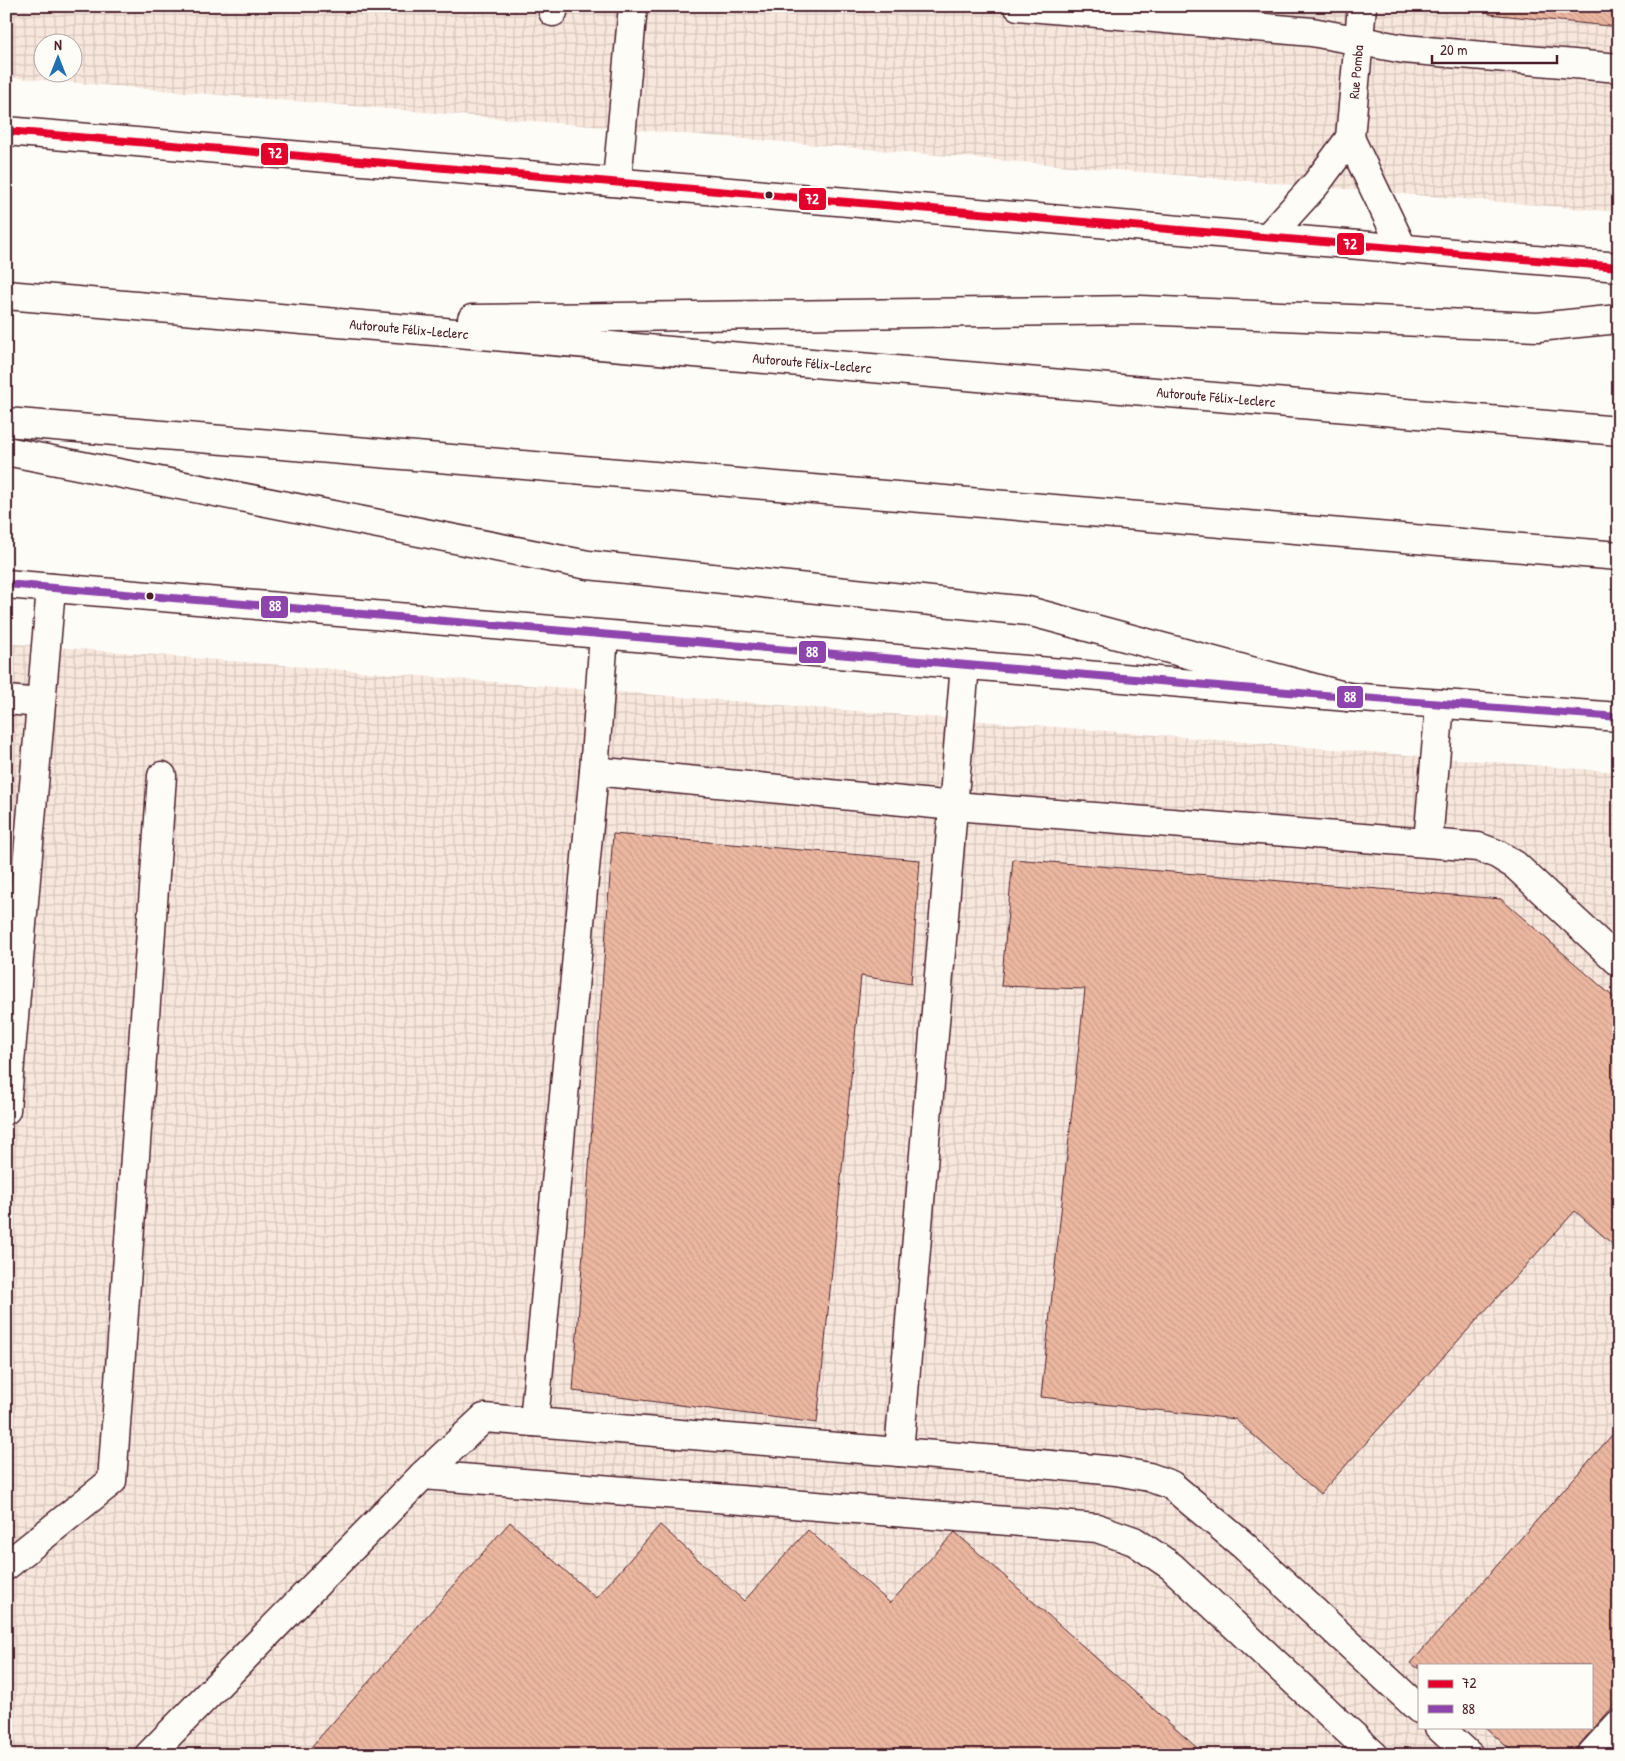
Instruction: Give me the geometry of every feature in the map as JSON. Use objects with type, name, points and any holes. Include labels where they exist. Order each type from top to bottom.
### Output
[{"type":"main road","points":[[617,181],[633,6]]},
{"type":"main road","points":[[1018,6],[1312,32],[1404,49],[1619,68]]},
{"type":"main road","name":"Rue Pomba","points":[[1350,138],[1362,6]]},
{"type":"main road","points":[[6,131],[617,181],[1619,267]]},
{"type":"main road","points":[[1268,237],[1316,184],[1350,138],[1403,248]]},
{"type":"main road","name":"Autoroute Félix-Leclerc","points":[[6,295],[1619,431]]},
{"type":"main road","points":[[312,321],[1140,310],[1538,327],[1619,319]]},
{"type":"main road","points":[[6,422],[1619,556]]},
{"type":"main road","points":[[6,451],[588,565],[1028,611],[1348,697]]},
{"type":"main road","points":[[6,584],[1348,697],[1619,717]]},
{"type":"main road","points":[[6,1110],[51,588]]},
{"type":"main road","points":[[534,1422],[594,771],[604,635]]},
{"type":"main road","points":[[899,1452],[965,665]]},
{"type":"main road","points":[[6,700],[41,703]]},
{"type":"main road","points":[[1428,842],[1440,704]]},
{"type":"main road","points":[[594,771],[954,806],[1478,847],[1497,854],[1516,865],[1619,962]]},
{"type":"main road","points":[[6,1566],[112,1481],[162,776]]},
{"type":"main road","points":[[149,1755],[424,1474],[484,1418],[1116,1471],[1150,1477],[1170,1485],[1243,1545],[1418,1708]]},
{"type":"main road","points":[[424,1474],[1097,1528],[1134,1541],[1172,1566],[1374,1755]]},
{"type":"main road","points":[[1591,1755],[1619,1724]]},
{"type":"main road","points":[[1440,1728],[1469,1755]]},
{"type":"shaded area","points":[[6,6],[1619,6],[1619,212],[66,82],[82,82],[82,32],[32,32],[32,79],[6,77]]},
{"type":"shaded area","points":[[6,643],[1619,772],[1619,1755],[6,1755]]},
{"type":"building","points":[[1490,6],[1619,6],[1619,27],[1489,14]]},
{"type":"building","points":[[613,834],[920,860],[911,984],[861,976],[817,1423],[573,1391]]},
{"type":"building","points":[[1013,859],[1501,899],[1619,1002],[1619,1250],[1575,1211],[1320,1494],[1235,1419],[1041,1397],[1085,989],[1001,986]]},
{"type":"building","points":[[1619,1427],[1619,1700],[1570,1755],[1516,1755],[1486,1728],[1592,1728],[1592,1664],[1418,1664],[1418,1668],[1411,1663]]},
{"type":"building","points":[[510,1522],[596,1598],[660,1525],[744,1601],[808,1530],[890,1603],[955,1532],[1205,1755],[304,1755]]},
{"type":"transit line","name":"72","points":[[6,131],[1619,267]]},
{"type":"transit line","name":"88","points":[[6,584],[1348,697],[1619,717]]}]
